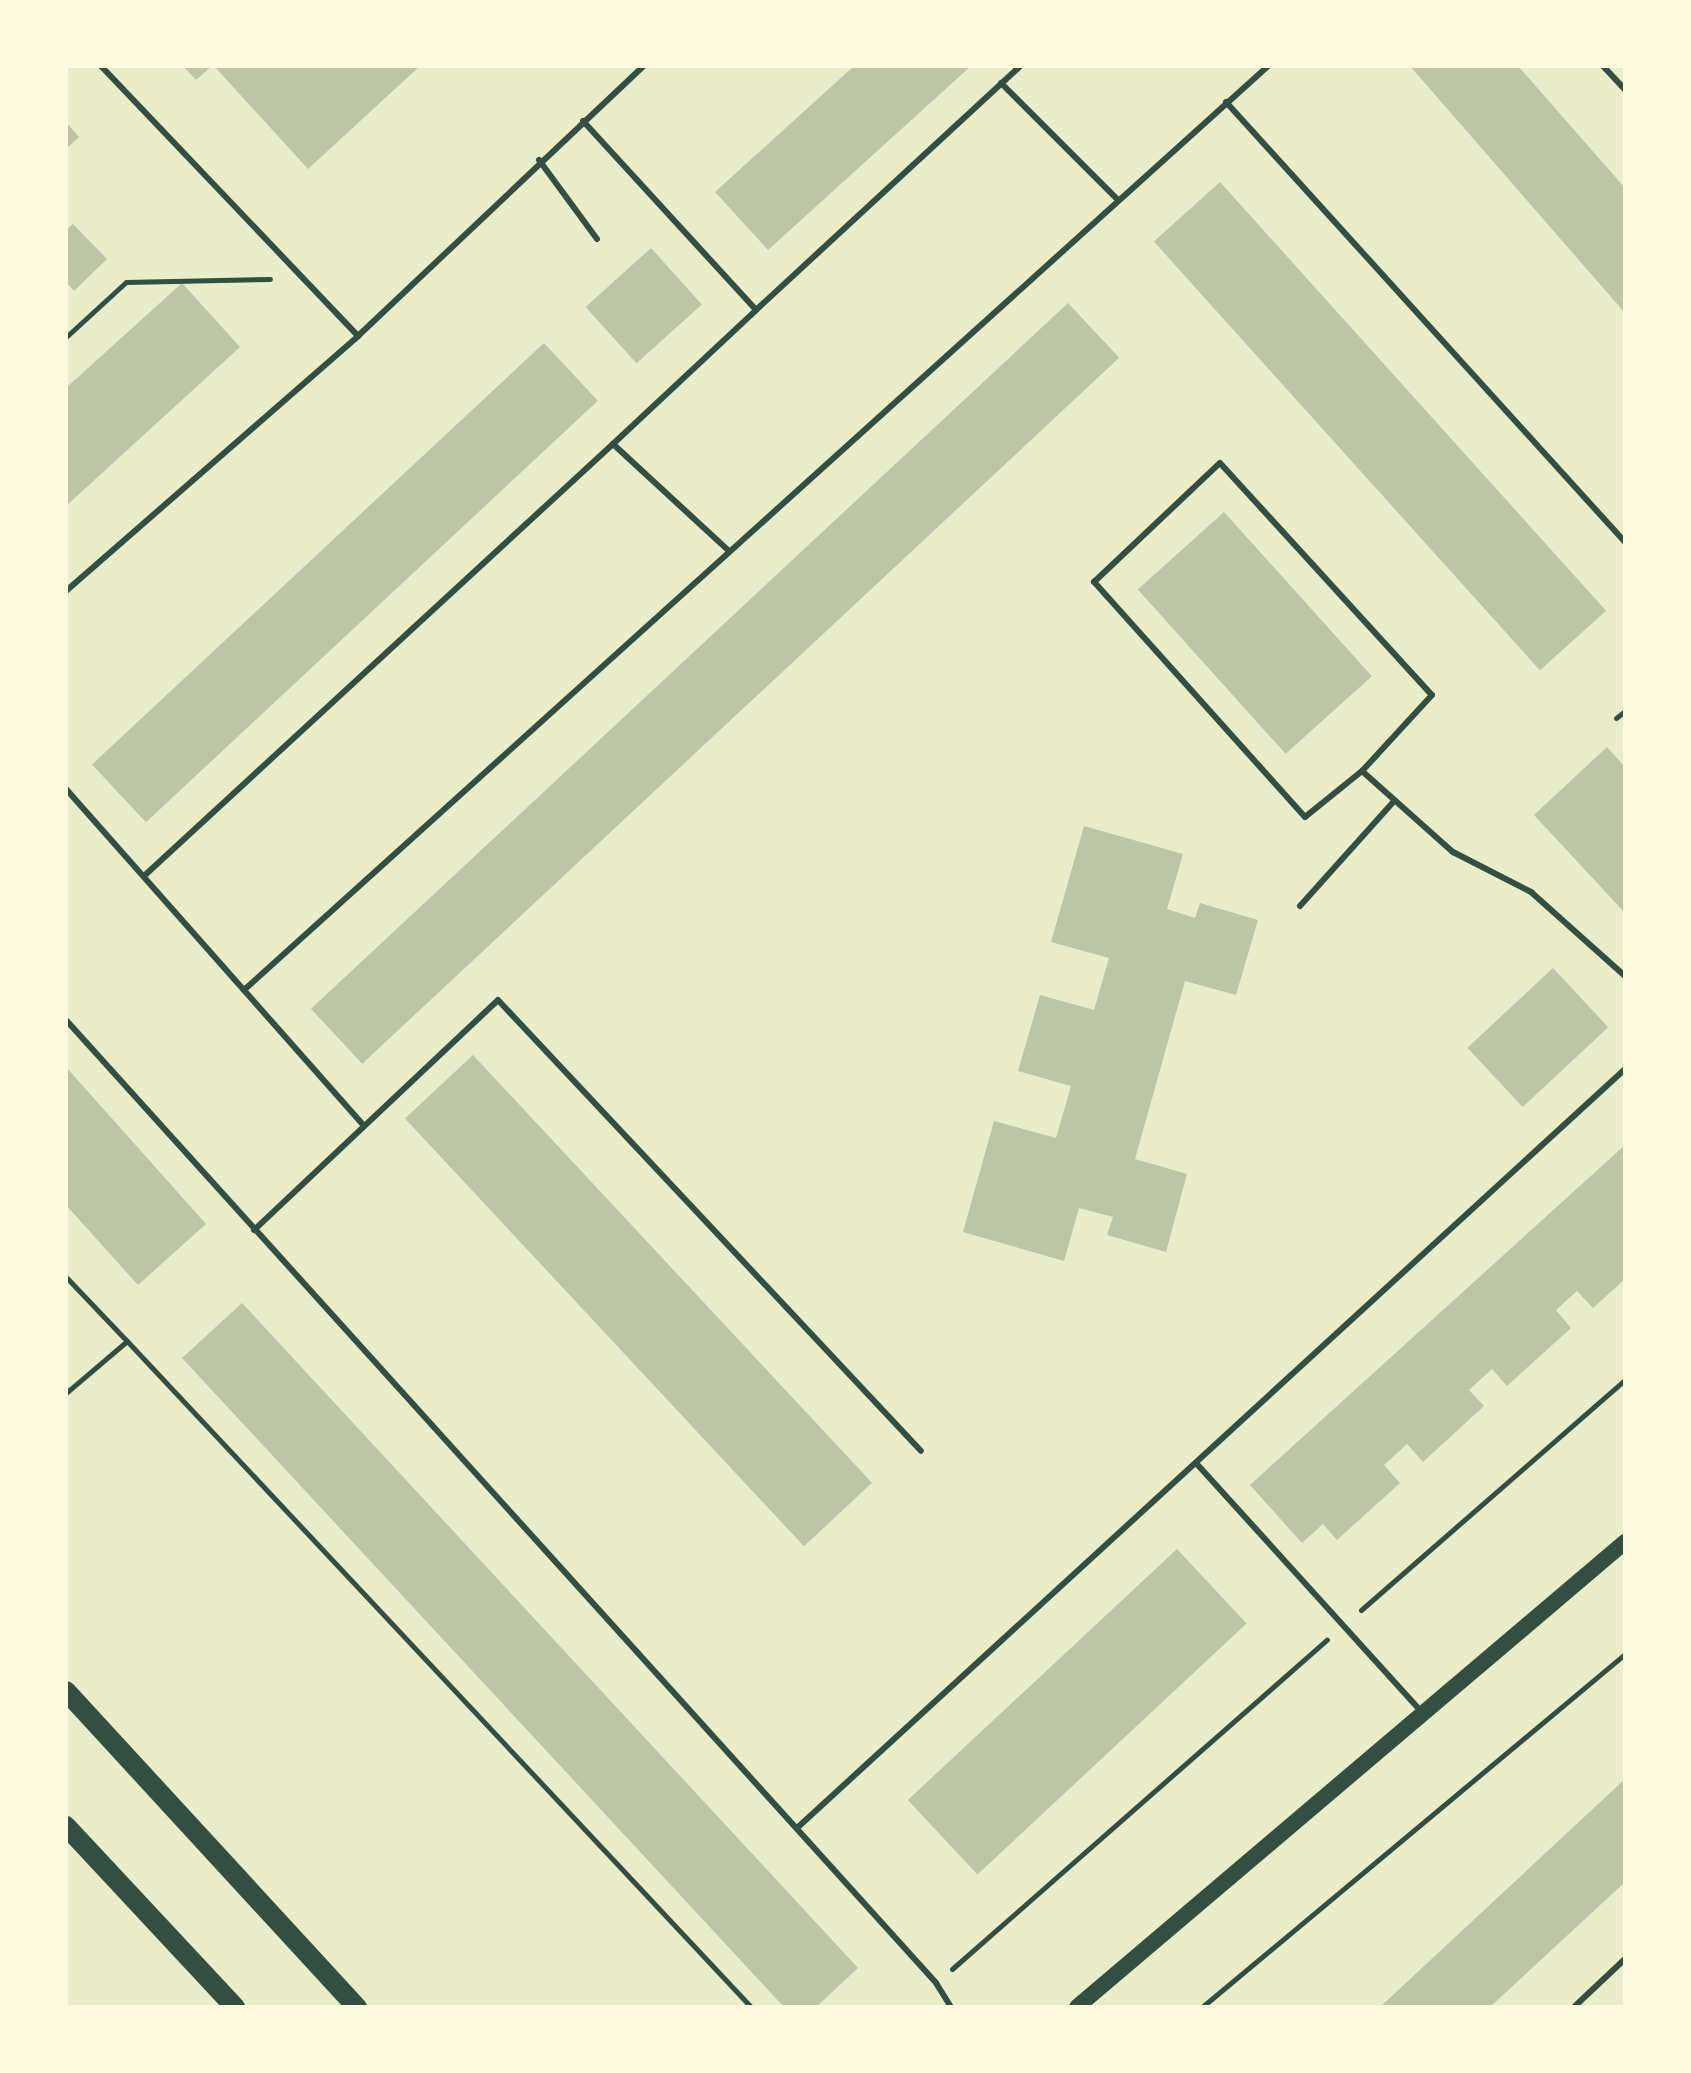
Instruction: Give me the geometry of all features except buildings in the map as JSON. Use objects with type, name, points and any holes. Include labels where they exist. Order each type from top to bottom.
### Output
[{"type":"main road","points":[[1077,2007],[1625,1542]]},
{"type":"main road","points":[[66,1691],[357,2007]]},
{"type":"main road","points":[[66,1826],[235,2007]]},
{"type":"lane","points":[[101,66],[358,336]]},
{"type":"lane","points":[[66,591],[358,336],[539,160],[644,66]]},
{"type":"lane","points":[[144,876],[1020,66]]},
{"type":"lane","points":[[244,990],[1268,66]]},
{"type":"lane","points":[[1603,66],[1625,90]]},
{"type":"lane","points":[[1001,83],[1118,200]]},
{"type":"lane","points":[[1226,102],[1625,542]]},
{"type":"lane","points":[[583,121],[756,310]]},
{"type":"lane","points":[[539,160],[597,239]]},
{"type":"lane","points":[[613,444],[729,551]]},
{"type":"lane","points":[[1220,463],[1432,695],[1362,771],[1305,817],[1094,582],[1220,463]]},
{"type":"lane","points":[[1362,771],[1453,852],[1531,892],[1625,976]]},
{"type":"lane","points":[[66,789],[362,1124]]},
{"type":"lane","points":[[1300,906],[1395,800]]},
{"type":"lane","points":[[254,1230],[362,1124],[498,1000],[921,1451]]},
{"type":"lane","points":[[66,1020],[936,1983],[951,2007]]},
{"type":"lane","points":[[797,1828],[1625,1069]]},
{"type":"lane","points":[[1196,1463],[1423,1713]]},
{"type":"lane","points":[[1574,2007],[1625,1959]]},
{"type":"path","points":[[66,337],[126,282],[303,279]]},
{"type":"path","points":[[1616,718],[1625,711]]},
{"type":"path","points":[[66,1277],[751,2007]]},
{"type":"path","points":[[66,1393],[127,1341]]},
{"type":"path","points":[[936,1983],[1625,1380]]},
{"type":"path","points":[[1202,2007],[1625,1654]]}]
